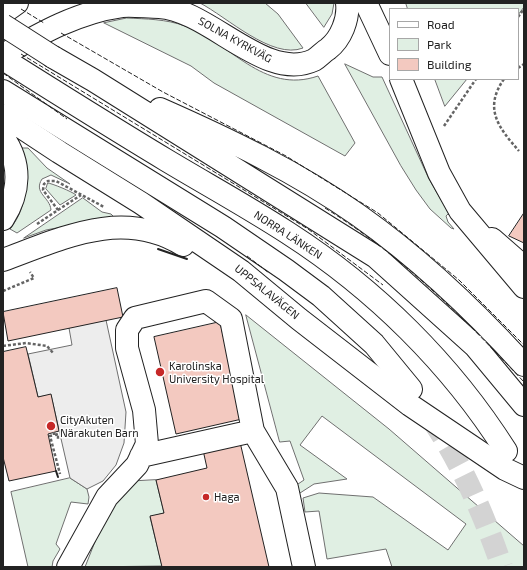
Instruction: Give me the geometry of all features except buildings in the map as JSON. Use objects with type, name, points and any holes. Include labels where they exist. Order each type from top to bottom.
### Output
[{"type":"main road","points":[[3,13],[17,3]]},
{"type":"main road","name":"SOLNA KYRKVÄG","points":[[3,55],[40,33],[82,14],[123,6],[161,7],[198,19],[250,51],[278,64],[295,65],[314,60],[332,45],[341,32],[346,20],[347,3]]},
{"type":"main road","points":[[366,3],[389,52]]},
{"type":"main road","points":[[3,26],[93,80],[376,256],[475,346],[524,405]]},
{"type":"main road","name":"NORRA LÄNKEN","points":[[3,59],[112,128],[288,233],[347,276],[396,316],[441,364],[471,400],[506,451]]},
{"type":"main road","points":[[93,80],[220,136],[284,170],[357,214],[430,271],[463,302],[524,365]]},
{"type":"main road","points":[[401,80],[439,172],[460,211],[524,287]]},
{"type":"main road","points":[[3,91],[223,227],[286,270],[321,296],[374,344],[411,389]]},
{"type":"main road","name":"UPPSALAVÄGEN","points":[[3,115],[65,156],[141,203],[242,270],[278,302],[410,405],[505,469],[524,478]]},
{"type":"main road","points":[[3,137],[14,156],[16,184],[14,198],[3,219]]},
{"type":"main road","points":[[460,211],[524,267]]},
{"type":"main road","points":[[3,260],[71,236],[105,228],[123,226],[139,227],[172,238],[196,252],[250,292],[278,302]]},
{"type":"main road","points":[[68,567],[107,498],[137,465],[147,444],[144,410],[127,348],[127,330],[135,318],[156,312],[206,302],[231,319],[253,431],[287,488],[304,567]]},
{"type":"main road","points":[[141,456],[253,431]]},
{"type":"path","points":[[444,126],[475,80]]},
{"type":"path","points":[[503,80],[497,89],[494,114],[504,133],[519,151]]},
{"type":"path","points":[[442,120],[445,132]]},
{"type":"path","points":[[58,210],[44,192],[43,187],[46,182],[52,180],[82,194],[109,210]]},
{"type":"path","points":[[34,226],[82,194]]},
{"type":"path","points":[[3,291],[34,278],[28,268]]},
{"type":"path","points":[[3,346],[26,343],[46,346],[54,354]]},
{"type":"path","points":[[58,439],[58,434],[50,436],[60,474]]},
{"type":"green space","points":[[200,3],[265,3],[278,14],[303,48],[291,50],[278,48],[264,43],[236,27]]},
{"type":"green space","points":[[306,3],[334,3],[332,14],[324,27]]},
{"type":"green space","points":[[406,3],[524,3],[524,7],[519,14],[519,8],[408,8]]},
{"type":"green space","points":[[127,18],[149,19],[185,26],[217,43],[264,73],[280,78],[298,80],[318,76],[355,143],[345,156],[214,83],[191,66],[104,23]]},
{"type":"green space","points":[[345,64],[373,77],[382,77],[429,179],[451,217],[448,214],[446,216],[448,222],[454,229],[430,209],[416,190],[401,166]]},
{"type":"green space","points":[[435,80],[466,80],[445,106]]},
{"type":"green space","points":[[22,148],[28,148],[47,168],[70,184],[51,175],[42,179],[39,188],[51,210],[17,233],[10,229],[21,210],[24,200],[26,180]]},
{"type":"green space","points":[[48,183],[76,195],[60,205],[46,189]]},
{"type":"green space","points":[[83,198],[102,212],[111,214],[114,217],[46,230],[24,238]]},
{"type":"green space","points":[[246,315],[389,429],[524,546],[524,567],[392,567],[386,549],[327,559],[319,511],[305,512],[303,498],[319,493],[373,497],[448,550],[466,524],[322,416],[300,445],[347,479],[314,484],[300,493],[295,486],[304,480],[290,441],[280,442]]},
{"type":"green space","points":[[70,478],[87,489],[89,497],[88,504],[71,502],[56,544],[60,549],[53,561],[52,567],[28,567],[11,492]]},
{"type":"green space","points":[[156,480],[164,513],[150,517],[162,566],[85,567],[102,524],[116,498],[136,481]]},
{"type":"shaded area","points":[[106,320],[126,412],[124,443],[116,465],[103,481],[87,489],[70,478],[51,395],[38,397],[28,354],[72,345],[69,328]]},
{"type":"tunnel","points":[[431,418],[453,453],[471,490],[488,528],[502,567]]},
{"type":"fence","points":[[21,9],[44,23]]},
{"type":"fence","points":[[61,33],[163,92],[286,156],[378,213],[459,280],[524,345]]},
{"type":"fence","points":[[21,54],[308,229],[383,285]]},
{"type":"fence","points":[[3,73],[67,119]]},
{"type":"fence","points":[[325,208],[380,246],[430,288],[478,334],[524,382]]},
{"type":"fence","points":[[247,256],[269,273]]},
{"type":"wall","points":[[158,249],[187,259]]},
{"type":"wall","points":[[56,471],[58,477]]},
{"type":"place","name":"Karolinska University Hospital","points":[[160,372]]},
{"type":"place","name":"CityAkuten Närakuten Barn","points":[[51,426]]},
{"type":"place","name":"Haga","points":[[206,497]]}]
